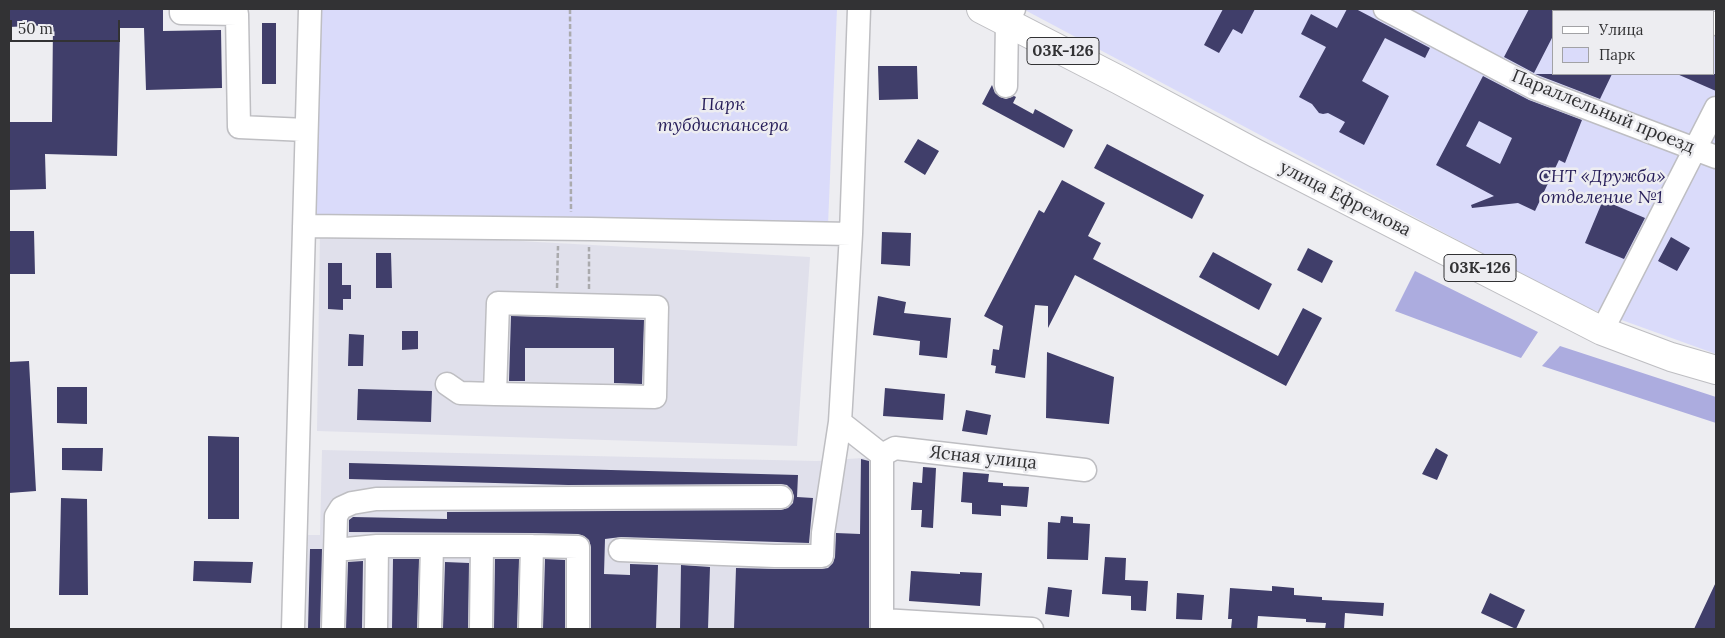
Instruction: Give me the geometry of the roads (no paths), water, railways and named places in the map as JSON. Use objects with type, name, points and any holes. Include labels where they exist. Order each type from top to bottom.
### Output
[{"type":"main road","name":"улица Ефремова","points":[[981,9],[1010,15],[1255,153],[1602,331],[1671,357],[1716,370]]},
{"type":"street","points":[[181,9],[181,13],[237,14],[239,127],[306,130]]},
{"type":"street","points":[[293,629],[310,9]]},
{"type":"street","points":[[620,550],[822,556],[823,532],[840,422],[851,234],[859,9]]},
{"type":"street","name":"Параллельный проезд","points":[[1385,9],[1534,88],[1695,150],[1716,156]]},
{"type":"street","points":[[1006,86],[1010,15]]},
{"type":"street","points":[[1602,331],[1716,108]]},
{"type":"street","points":[[304,226],[573,228],[851,234]]},
{"type":"street","points":[[447,384],[460,393],[495,394],[655,397],[657,307],[498,302],[495,394]]},
{"type":"street","points":[[840,422],[882,455],[883,625],[1032,629]]},
{"type":"street","name":"Ясная улица","points":[[882,455],[895,448],[1085,470]]},
{"type":"street","points":[[333,629],[336,516],[341,508],[352,503],[376,499],[780,497]]},
{"type":"street","points":[[336,550],[377,546],[578,547],[578,629]]},
{"type":"street","points":[[376,629],[377,546]]},
{"type":"street","points":[[430,629],[432,546]]},
{"type":"street","points":[[481,629],[482,546]]},
{"type":"street","points":[[530,629],[532,546]]},
{"type":"park label","name":"Парк тубдиспансера","points":[[723,115]]},
{"type":"park label","name":"СНТ «Дружба» отделение №1","points":[[1602,187]]}]
